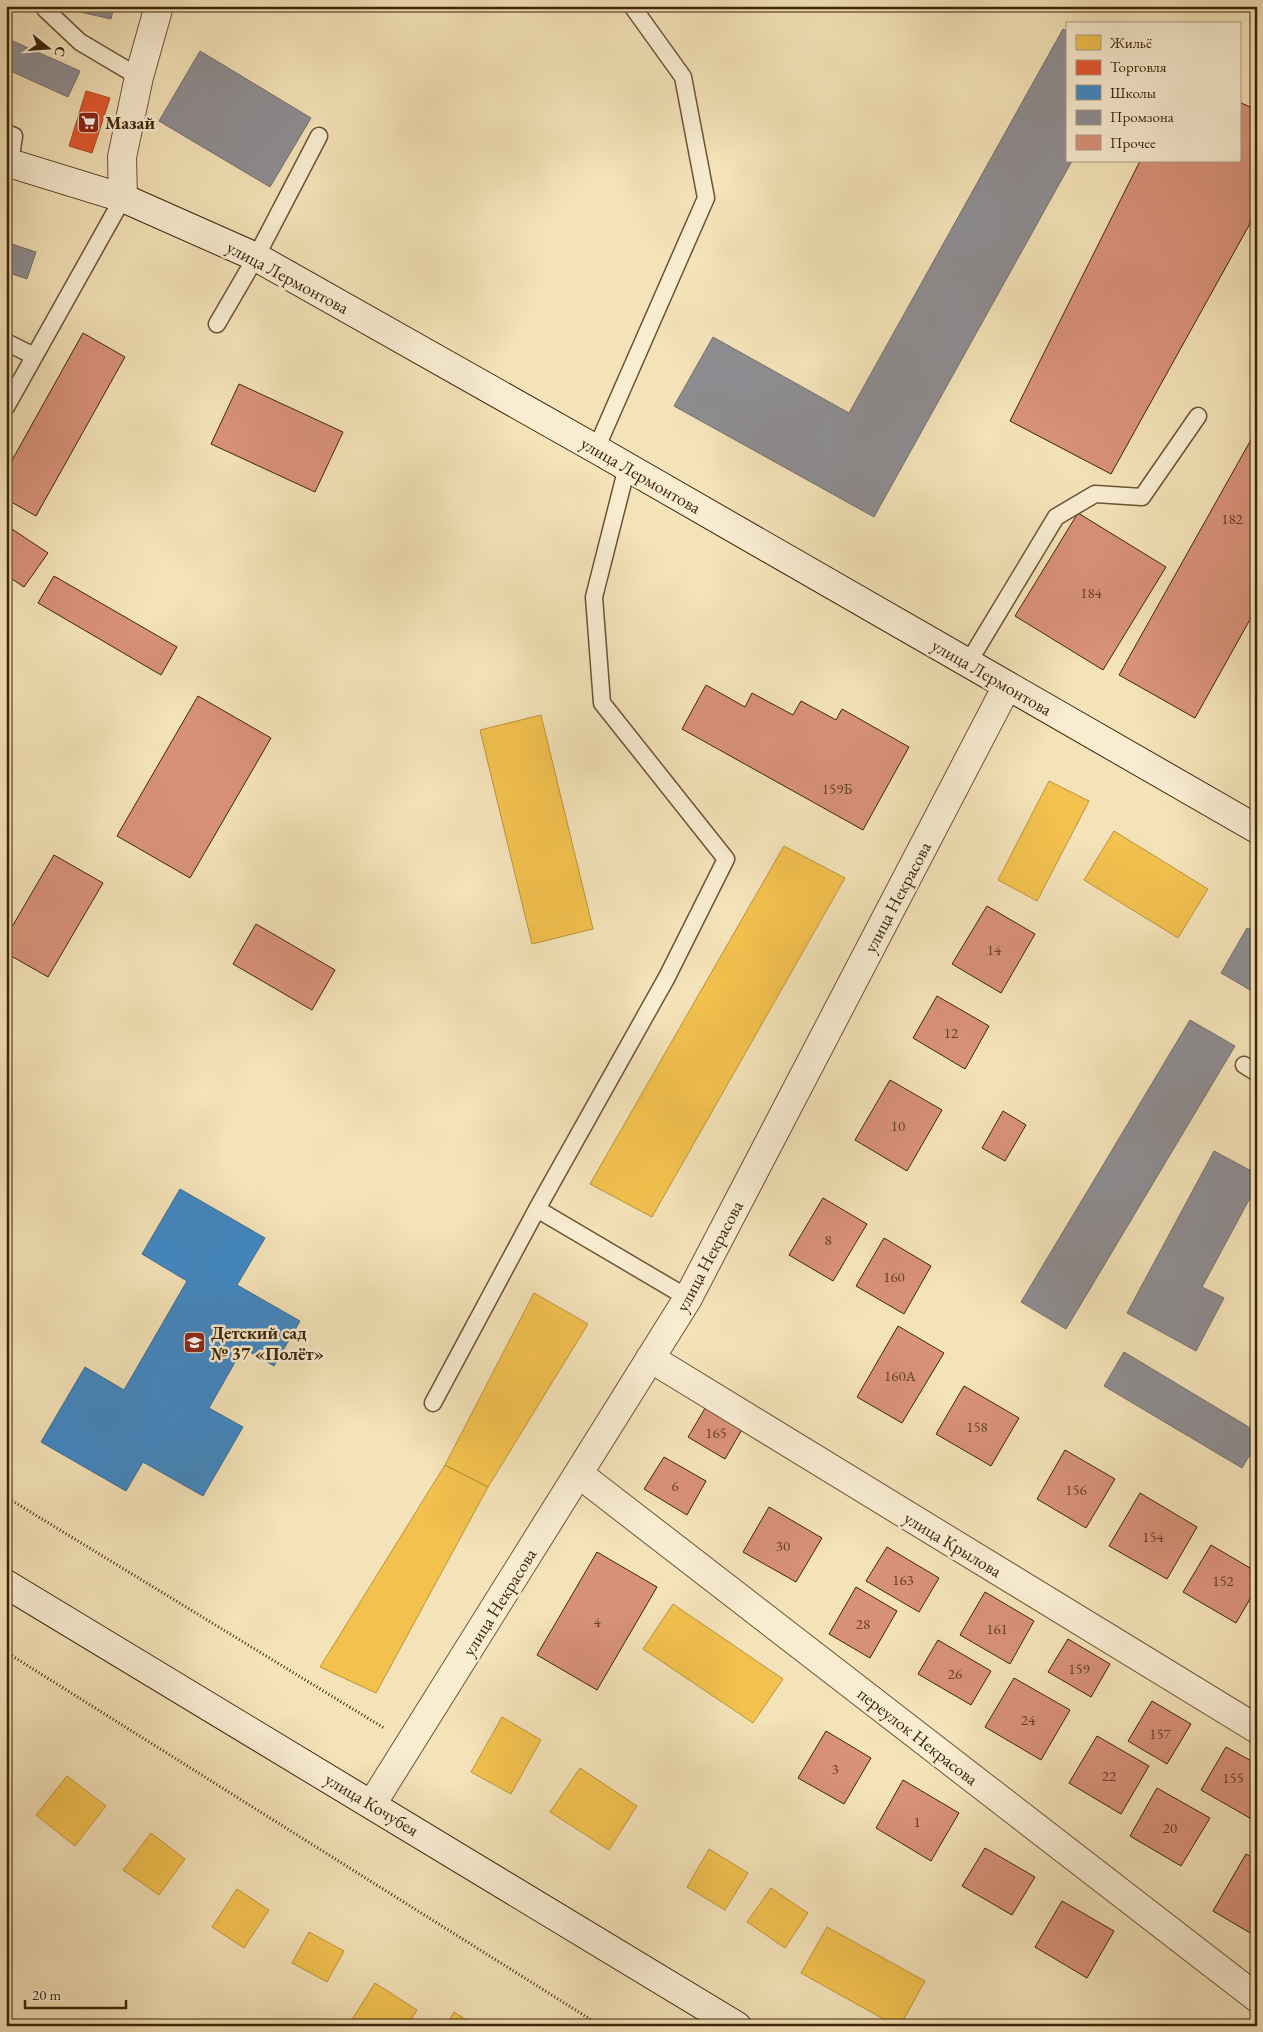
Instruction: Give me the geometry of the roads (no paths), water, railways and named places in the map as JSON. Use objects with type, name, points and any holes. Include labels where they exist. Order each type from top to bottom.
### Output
[{"type":"street","points":[[123,198],[122,156],[139,77],[159,6]]},
{"type":"street","name":"улица Лермонтова","points":[[8,163],[123,198],[256,258],[628,467],[1257,829]]},
{"type":"street","name":"улица Некрасова","points":[[372,1804],[688,1298],[1008,686]]},
{"type":"street","name":"улица Крылова","points":[[650,1358],[1257,1729]]},
{"type":"street","name":"переулок Некрасова","points":[[579,1474],[1257,1998]]},
{"type":"street","name":"улица Кочубея","points":[[6,1584],[737,2026]]},
{"type":"lane","points":[[596,449],[706,198],[683,77],[632,6]]},
{"type":"lane","points":[[43,7],[80,42],[139,77]]},
{"type":"lane","points":[[6,133],[14,136],[8,163]]},
{"type":"lane","points":[[217,324],[256,258],[319,136]]},
{"type":"lane","points":[[6,407],[123,198]]},
{"type":"lane","points":[[6,342],[34,356]]},
{"type":"lane","points":[[968,663],[1056,517],[1095,494],[1142,497],[1198,416]]},
{"type":"lane","points":[[433,1403],[537,1209],[667,977],[726,859],[602,703],[594,597],[628,467]]},
{"type":"lane","points":[[537,1209],[688,1298]]},
{"type":"place","name":"Мазай","points":[[89,122]]},
{"type":"place","name":"Детский сад № 37 «Полёт»","points":[[195,1342]]}]
